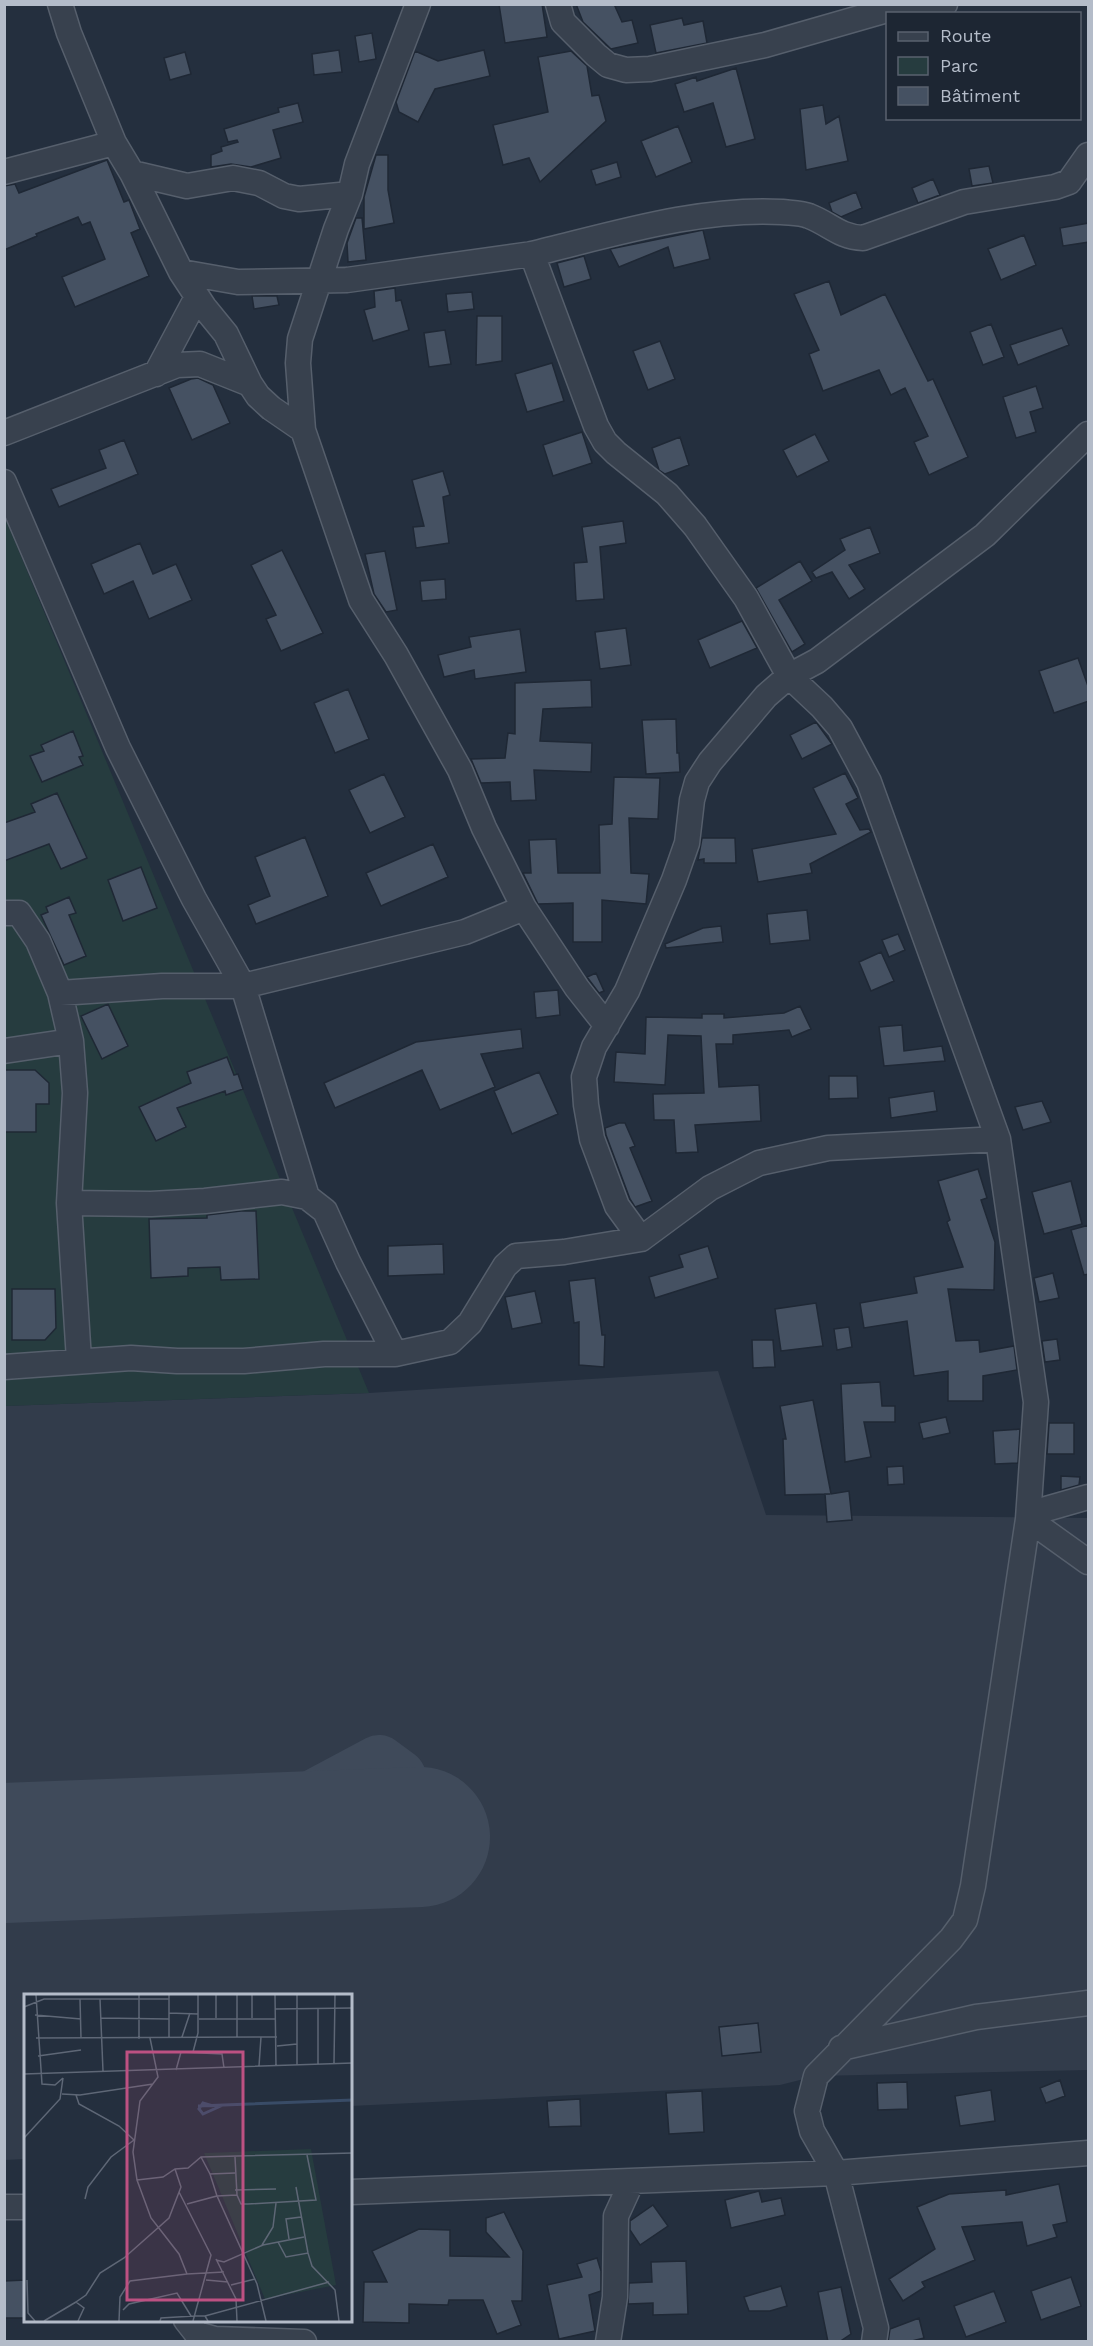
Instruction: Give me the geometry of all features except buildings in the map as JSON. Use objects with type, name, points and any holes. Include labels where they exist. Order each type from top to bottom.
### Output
[{"type":"street","points":[[60,4],[69,33],[114,142],[181,272],[226,334],[250,384],[271,408],[303,430]]},
{"type":"street","points":[[418,4],[357,164],[350,194],[298,351],[303,430],[361,600],[396,655],[460,770],[484,828],[524,908],[577,988],[607,1026]]},
{"type":"street","points":[[558,4],[563,22],[596,55],[608,65],[626,70],[650,69],[765,45],[908,4]]},
{"type":"street","points":[[918,4],[945,4]]},
{"type":"street","points":[[4,172],[114,142]]},
{"type":"street","points":[[181,272],[238,282],[359,279],[454,263],[531,254],[686,218],[758,212],[808,215],[839,233],[863,238],[964,202],[1055,187],[1070,182],[1089,155]]},
{"type":"street","points":[[132,173],[187,186],[233,178],[259,183],[284,196],[299,198],[350,194]]},
{"type":"street","points":[[531,254],[596,426],[605,442],[681,508],[733,578],[789,676],[822,707],[840,728],[869,782],[998,1139],[1036,1402],[1028,1519],[973,1886],[965,1920],[951,1939],[841,2048],[816,2076],[807,2111],[812,2131],[836,2173],[876,2328],[874,2342]]},
{"type":"street","points":[[156,374],[197,297]]},
{"type":"street","points":[[4,433],[177,365],[200,364],[250,384]]},
{"type":"street","points":[[641,1239],[617,1206],[592,1140],[585,1106],[585,1077],[594,1047],[627,991],[674,880],[687,843],[692,800],[697,782],[746,717],[766,696],[789,676],[817,661],[986,535],[1089,434]]},
{"type":"street","points":[[4,482],[118,748],[194,899],[243,986],[307,1197]]},
{"type":"street","points":[[60,993],[162,986],[243,986],[465,932],[524,908]]},
{"type":"street","points":[[4,913],[19,913],[38,941],[60,993],[71,1041],[75,1094],[69,1203],[79,1360]]},
{"type":"street","points":[[4,1051],[71,1041]]},
{"type":"street","points":[[4,1367],[130,1358],[244,1361],[324,1354],[395,1354],[450,1342],[470,1323],[505,1266],[516,1256],[564,1252],[641,1239],[710,1188],[759,1163],[828,1148],[998,1139]]},
{"type":"street","points":[[69,1203],[162,1204],[282,1192],[307,1197],[325,1211],[348,1263],[395,1354]]},
{"type":"street","points":[[1028,1519],[1040,1511],[1089,1497]]},
{"type":"street","points":[[1028,1519],[1089,1562]]},
{"type":"street","points":[[841,2048],[976,2017],[1089,2003]]},
{"type":"street","points":[[352,2192],[836,2173],[1089,2153]]},
{"type":"street","points":[[608,2342],[615,2297],[616,2216],[632,2181]]},
{"type":"street","points":[[4,2207],[24,2206]]},
{"type":"street","points":[[188,2322],[197,2334],[215,2339],[304,2342]]},
{"type":"shaded area","points":[[718,1371],[766,1515],[1088,1518],[1088,2070],[816,2076],[780,2085],[352,2106],[352,1994],[24,1994],[24,2159],[5,2160],[4,1406],[369,1393]]},
{"type":"green space","points":[[5,518],[369,1393],[5,1406]]},
{"type":"taxiway","points":[[190,1846],[274,1819],[379,1763],[398,1777],[411,1806],[407,1837],[397,1853],[376,1866],[351,1872],[328,1864],[284,1842]]},
{"type":"runway","points":[[4,1853],[420,1837]]}]
